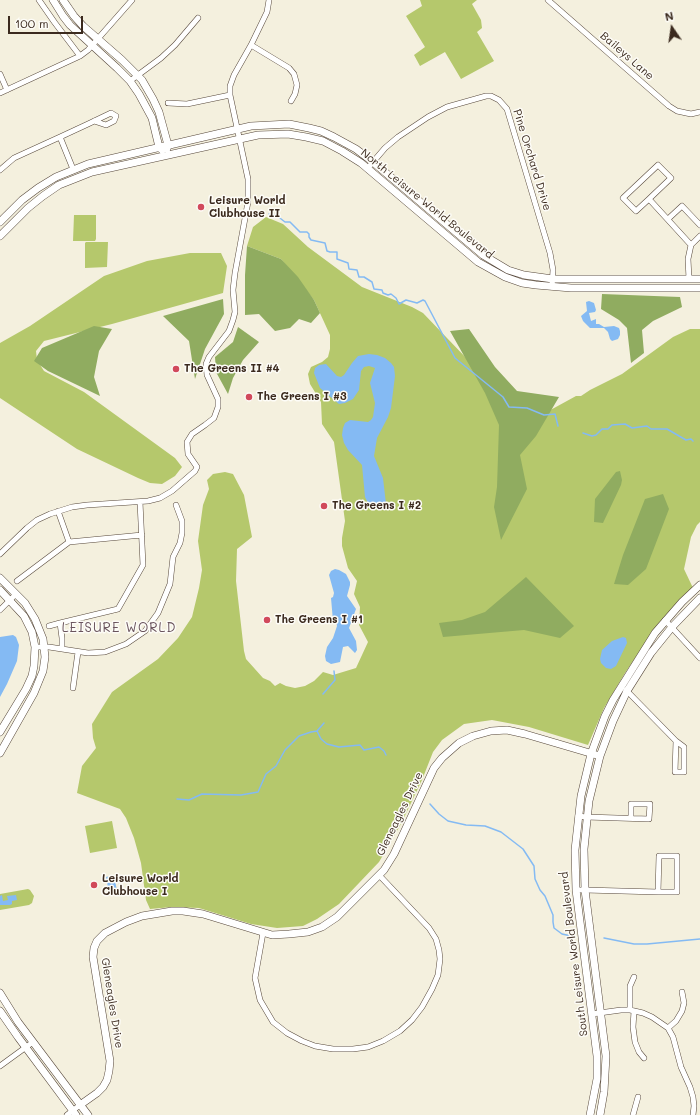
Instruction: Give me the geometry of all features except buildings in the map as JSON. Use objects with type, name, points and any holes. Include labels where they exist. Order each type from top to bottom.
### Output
[{"type":"street","points":[[39,0],[80,56]]},
{"type":"street","points":[[53,0],[63,16],[91,45],[130,81],[152,118],[159,147],[166,155]]},
{"type":"street","points":[[63,0],[83,26],[138,75],[159,112],[168,145],[166,155]]},
{"type":"street","points":[[0,93],[80,56],[132,0]]},
{"type":"street","points":[[0,554],[37,520],[58,511],[87,505],[153,500],[167,494],[179,486],[195,471],[197,467],[188,454],[187,442],[192,434],[214,418],[218,407],[218,399],[207,375],[206,364],[209,357],[230,331],[235,312],[233,290],[235,273],[249,193],[248,179],[230,95],[230,86],[234,75],[267,12],[269,0]]},
{"type":"street","name":"Baileys Lane","points":[[548,0],[669,106],[677,111],[691,114],[700,112]]},
{"type":"street","points":[[130,81],[171,50],[198,18]]},
{"type":"street","points":[[251,45],[289,68],[294,74],[296,94],[291,101]]},
{"type":"street","points":[[0,74],[7,90]]},
{"type":"street","points":[[168,104],[187,104],[230,95]]},
{"type":"street","name":"Pine Orchard Drive","points":[[367,169],[385,148],[398,137],[446,107],[486,96],[491,96],[499,100],[507,109],[550,253],[553,283]]},
{"type":"street","points":[[0,170],[14,158],[94,121]]},
{"type":"street","name":"North Leisure World Boulevard","points":[[0,222],[22,200],[38,188],[73,169],[88,164],[237,129],[251,126],[278,124],[309,128],[326,133],[346,143],[373,162],[483,255],[508,270],[553,283],[700,288]]},
{"type":"street","name":"North Leisure World Boulevard","points":[[0,236],[28,208],[43,196],[59,186],[92,172],[239,138],[280,134],[306,137],[323,141],[342,151],[367,169],[483,265],[505,277],[522,283],[700,278]]},
{"type":"street","points":[[60,137],[73,169]]},
{"type":"street","points":[[658,165],[671,178],[649,199],[636,211],[624,198],[658,165]]},
{"type":"street","points":[[649,199],[691,245]]},
{"type":"street","points":[[668,219],[682,206],[700,225]]},
{"type":"street","points":[[689,279],[688,259],[691,245],[700,236]]},
{"type":"street","points":[[49,626],[118,609],[143,565],[140,502]]},
{"type":"street","points":[[35,647],[78,652],[104,652],[126,644],[145,631],[158,614],[170,584],[173,557],[180,543],[182,533],[182,521],[176,505]]},
{"type":"street","points":[[58,511],[69,542]]},
{"type":"street","points":[[17,581],[69,542],[142,535]]},
{"type":"street","points":[[0,578],[25,603],[41,631],[44,647],[44,667],[41,677],[26,708],[0,753]]},
{"type":"street","name":"South Leisure World Boulevard","points":[[590,1115],[597,1079],[597,1056],[576,890],[575,850],[580,796],[591,754],[605,716],[621,686],[644,648],[665,620],[700,585]]},
{"type":"street","points":[[0,590],[17,608],[28,623],[34,639],[35,647],[32,676],[26,689],[0,732]]},
{"type":"street","points":[[0,610],[16,594]]},
{"type":"street","name":"South Leisure World Boulevard","points":[[600,1115],[604,1092],[606,1056],[585,890],[584,849],[586,817],[589,801],[600,756],[613,721],[628,691],[651,653],[672,627],[700,598]]},
{"type":"street","points":[[665,620],[700,658]]},
{"type":"street","points":[[60,623],[62,649]]},
{"type":"street","points":[[73,688],[78,652]]},
{"type":"street","points":[[621,686],[628,691],[676,742],[684,747],[684,772],[675,772],[676,742]]},
{"type":"street","name":"Gleneagles Drive","points":[[72,1113],[103,1087],[107,1080],[109,1071],[110,1061],[93,957],[94,948],[101,936],[134,918],[172,911],[203,914],[272,935],[308,932],[322,927],[337,917],[379,876],[394,854],[434,768],[442,758],[459,743],[473,736],[491,731],[507,730],[600,756]]},
{"type":"street","points":[[578,816],[649,819],[650,804],[631,804],[631,818]]},
{"type":"street","points":[[576,890],[658,892],[677,892],[678,856],[659,856],[658,892]]},
{"type":"street","points":[[263,933],[255,978],[260,1000],[273,1022],[287,1034],[314,1046],[333,1049],[353,1049],[368,1047],[383,1041],[400,1031],[412,1020],[422,1007],[438,974],[440,959],[436,939],[429,928],[379,876]]},
{"type":"street","points":[[634,977],[630,986],[633,1027],[635,1042],[639,1052],[644,1058]]},
{"type":"street","points":[[668,1028],[676,1021],[682,1012],[684,1003],[682,992]]},
{"type":"street","points":[[0,993],[32,1042],[88,1115]]},
{"type":"street","points":[[592,1014],[632,1010],[652,1017],[668,1028],[673,1037],[681,1067],[690,1087],[694,1106],[693,1115]]},
{"type":"street","points":[[0,1011],[72,1113]]},
{"type":"street","points":[[1,1065],[32,1042]]},
{"type":"street","points":[[633,1115],[638,1097]]},
{"type":"green space","points":[[420,0],[477,0],[472,4],[481,20],[482,28],[477,32],[494,61],[461,79],[445,52],[420,66],[414,55],[425,47],[406,16],[422,6]]},
{"type":"green space","points":[[74,215],[96,215],[95,241],[73,241]]},
{"type":"green space","points":[[266,217],[283,224],[308,247],[362,287],[412,307],[423,313],[494,387],[545,413],[622,374],[673,337],[690,329],[700,329],[700,522],[691,537],[684,569],[693,588],[658,624],[625,673],[604,708],[588,745],[529,727],[492,720],[464,724],[442,740],[433,752],[422,780],[401,824],[379,862],[339,904],[317,919],[303,926],[277,928],[251,924],[199,908],[172,907],[150,909],[146,900],[141,863],[134,838],[126,818],[120,809],[77,793],[82,766],[96,748],[93,738],[92,724],[112,692],[158,659],[178,638],[192,617],[202,570],[198,541],[203,505],[209,489],[207,480],[213,474],[225,472],[233,474],[244,495],[252,537],[237,549],[236,581],[246,659],[263,678],[270,681],[275,686],[280,683],[295,688],[305,686],[314,681],[323,672],[333,675],[356,668],[368,642],[359,625],[360,607],[354,594],[357,581],[348,568],[342,546],[345,521],[334,442],[322,424],[321,402],[310,384],[308,374],[311,367],[322,362],[328,357],[330,349],[330,335],[314,300],[281,259],[247,246],[253,227]]},
{"type":"green space","points":[[86,242],[108,242],[107,267],[85,268]]},
{"type":"green space","points":[[247,246],[281,259],[298,277],[314,300],[320,313],[311,323],[299,319],[290,328],[275,331],[259,314],[245,315]]},
{"type":"green space","points":[[190,253],[221,253],[227,266],[223,293],[44,341],[36,351],[37,360],[44,371],[84,392],[175,458],[182,467],[175,476],[162,484],[150,483],[138,478],[77,449],[0,398],[0,343],[30,326],[104,276],[147,261]]},
{"type":"green space","points":[[602,294],[680,297],[682,307],[653,321],[642,330],[644,353],[631,363],[627,328],[619,320],[601,309]]},
{"type":"green space","points":[[223,299],[224,314],[205,349],[195,379],[189,341],[163,316]]},
{"type":"green space","points":[[94,326],[112,329],[99,351],[94,377],[100,396],[48,371],[34,361],[42,348]]},
{"type":"green space","points":[[238,327],[259,342],[243,360],[233,378],[228,394],[216,372],[215,357],[233,342]]},
{"type":"green space","points":[[469,329],[495,367],[517,391],[559,397],[536,436],[520,455],[527,489],[501,540],[494,507],[497,487],[499,425],[485,393],[450,331]]},
{"type":"green space","points":[[620,471],[622,480],[621,485],[603,523],[594,522],[595,499],[616,472]]},
{"type":"green space","points":[[663,494],[669,509],[646,569],[628,585],[614,584],[623,555],[645,499]]},
{"type":"green space","points":[[526,577],[574,626],[560,638],[524,630],[443,637],[439,623],[462,620],[485,612]]},
{"type":"green space","points":[[112,821],[117,848],[90,853],[85,826]]},
{"type":"green space","points":[[28,889],[34,896],[32,903],[29,905],[0,910],[0,894]]},
{"type":"water","points":[[589,301],[594,303],[596,310],[595,312],[589,313],[591,321],[596,319],[596,324],[604,327],[614,326],[619,328],[620,335],[618,339],[612,341],[608,332],[604,328],[590,328],[583,321],[581,316],[587,311],[586,302]]},
{"type":"water","points":[[369,354],[385,358],[391,363],[394,367],[395,376],[391,408],[377,438],[374,456],[383,478],[386,504],[382,508],[374,508],[369,505],[365,497],[362,465],[348,450],[342,435],[345,423],[350,420],[368,422],[373,417],[375,403],[370,383],[375,368],[369,366],[364,367],[361,371],[359,390],[353,399],[339,404],[320,388],[314,373],[315,368],[319,365],[326,364],[337,376],[341,377],[358,356]]},
{"type":"water","points":[[335,569],[346,574],[350,582],[347,596],[356,609],[349,628],[356,641],[357,650],[355,653],[348,646],[343,647],[340,662],[331,664],[326,661],[325,656],[327,647],[333,638],[337,626],[336,621],[333,621],[331,598],[333,597],[334,593],[329,575],[331,571]]},
{"type":"water","points":[[13,635],[16,637],[19,645],[17,661],[0,697],[0,637]]},
{"type":"water","points":[[623,637],[626,638],[627,643],[616,666],[611,669],[606,668],[601,663],[600,659],[602,650],[612,641]]},
{"type":"water","points":[[114,875],[117,891],[109,893],[106,877]]},
{"type":"water","points":[[2,895],[3,901],[8,900],[7,896],[16,895],[17,900],[12,901],[12,904],[10,905],[0,905],[0,896]]},
{"type":"waterway","points":[[269,214],[276,215],[285,222],[290,222],[300,232],[307,232],[311,240],[325,243],[327,251],[337,252],[337,259],[348,263],[349,269],[357,270],[359,277],[364,277],[372,282],[374,289],[382,290],[383,293],[388,295],[391,294],[396,298],[399,304],[406,300],[417,303],[423,300],[425,301],[455,358],[503,397],[509,407],[527,408],[544,415],[555,414],[558,426]]},
{"type":"waterway","points":[[583,433],[592,436],[596,435],[602,429],[608,429],[612,425],[625,424],[632,428],[647,426],[651,429],[667,429],[686,440],[691,439],[693,441]]},
{"type":"waterway","points":[[323,694],[335,680],[334,671]]},
{"type":"waterway","points":[[317,731],[324,723]]},
{"type":"waterway","points":[[177,799],[189,800],[202,794],[241,795],[258,792],[266,774],[276,766],[285,750],[299,736],[311,732],[317,731],[321,739],[327,744],[339,747],[360,745],[364,750],[379,747],[386,755]]},
{"type":"waterway","points":[[430,804],[448,821],[466,825],[485,826],[501,832],[523,849],[534,866],[535,879],[540,890],[545,896],[553,915],[554,928],[562,934],[571,936]]},
{"type":"waterway","points":[[604,938],[634,944],[700,939]]},
{"type":"place","name":"Leisure World Clubhouse II","points":[[201,207]]},
{"type":"place","name":"The Greens II #4","points":[[176,369]]},
{"type":"place","name":"The Greens I #3","points":[[249,397]]},
{"type":"place","name":"The Greens I #2","points":[[324,506]]},
{"type":"place","name":"The Greens I #1","points":[[267,620]]},
{"type":"place","name":"Leisure World Clubhouse I","points":[[94,885]]},
{"type":"district","name":"LEISURE WORLD","points":[[119,628]]}]
